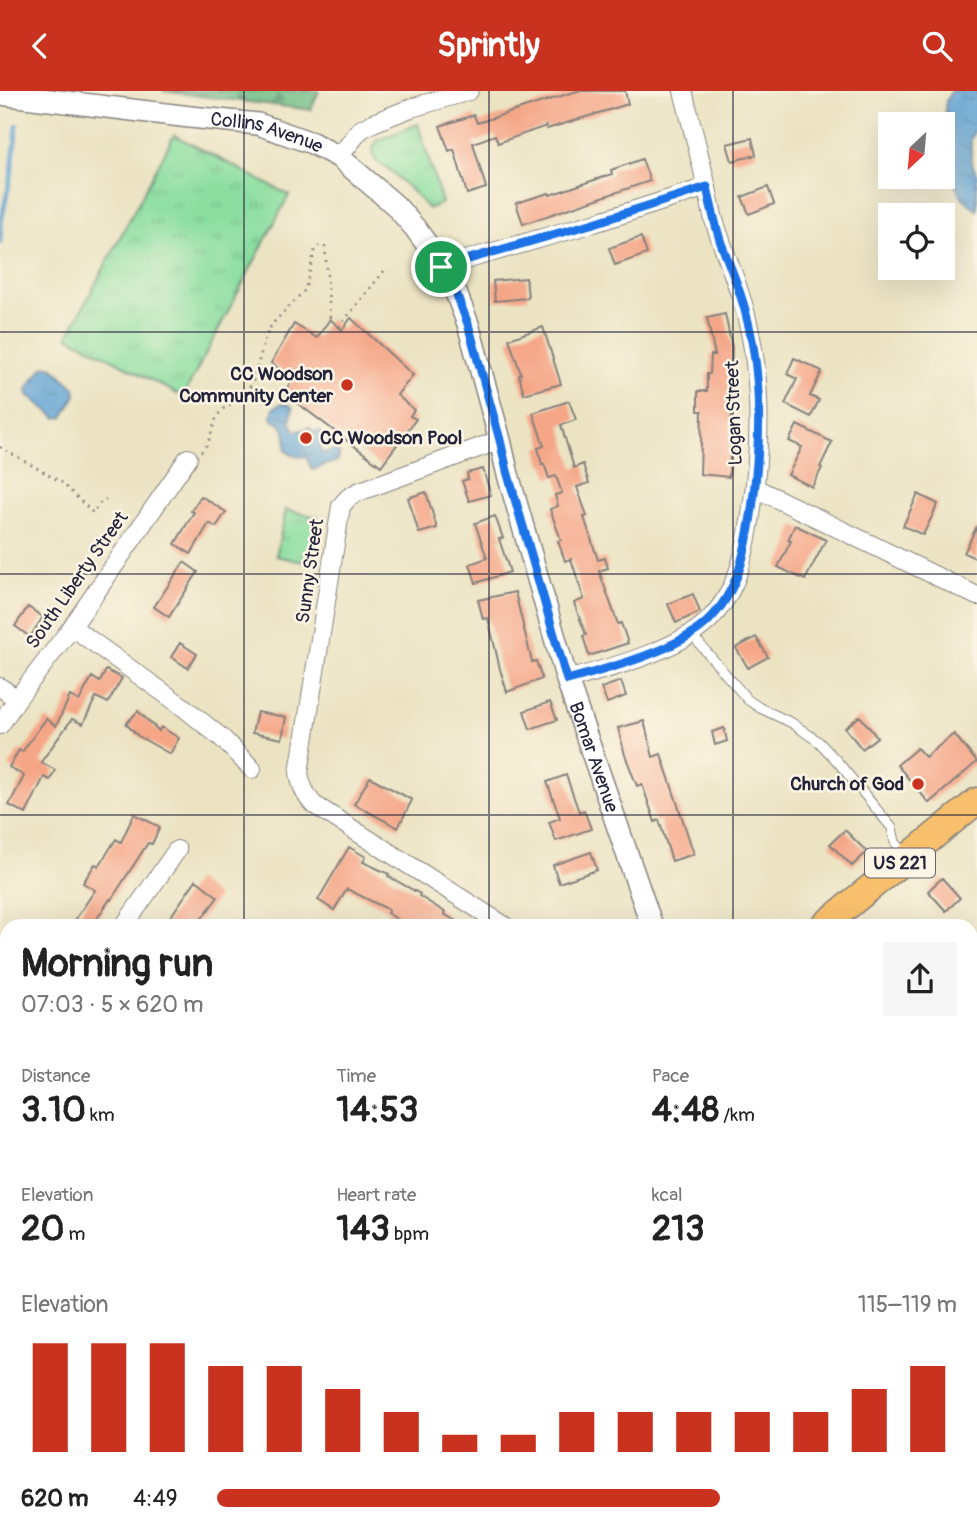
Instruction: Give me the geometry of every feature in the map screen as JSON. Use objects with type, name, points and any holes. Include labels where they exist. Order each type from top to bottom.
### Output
[{"type":"main road","name":"US 221","points":[[832,919],[977,801]]},
{"type":"street","points":[[339,157],[360,130],[408,99],[469,91]]},
{"type":"street","name":"Logan Street","points":[[567,680],[674,644],[707,622],[720,607],[737,576],[748,532],[759,440],[754,353],[747,316],[713,215],[683,91]]},
{"type":"street","name":"Collins Avenue","points":[[0,95],[258,124],[312,143],[339,157],[395,205],[415,228],[441,267]]},
{"type":"street","points":[[441,267],[707,187]]},
{"type":"street","name":"Bomar Avenue","points":[[441,267],[456,293],[468,324],[567,680],[650,919]]},
{"type":"street","name":"Sunny Street","points":[[494,919],[318,807],[305,794],[299,773],[341,506],[358,492],[500,440]]},
{"type":"street","name":"South Liberty Street","points":[[0,725],[72,627],[188,458]]},
{"type":"street","points":[[755,488],[977,596]]},
{"type":"street","points":[[72,627],[182,706],[223,739],[252,769]]},
{"type":"street","points":[[0,687],[17,699]]},
{"type":"street","points":[[129,919],[177,850]]},
{"type":"lane","points":[[691,634],[748,700],[792,723],[819,742],[892,828],[895,842],[907,857]]},
{"type":"path","points":[[188,458],[195,460],[208,443],[217,416],[223,409],[238,401],[247,392],[253,381],[266,336],[272,324],[304,290],[314,250],[319,246]]},
{"type":"path","points":[[325,246],[330,319]]},
{"type":"path","points":[[339,327],[384,271]]},
{"type":"path","points":[[0,447],[61,482],[93,513],[106,499]]},
{"type":"green space","points":[[162,91],[319,91],[311,110]]},
{"type":"green space","points":[[418,124],[442,203],[428,209],[373,156],[373,148],[378,140]]},
{"type":"green space","points":[[174,135],[289,195],[183,397],[68,336]]},
{"type":"green space","points":[[286,510],[318,517],[308,563],[276,556]]},
{"type":"water","points":[[951,91],[977,91],[977,126],[971,138],[971,161],[977,176],[977,210],[962,197],[956,186],[956,112],[945,112]]},
{"type":"water","points":[[51,366],[75,388],[76,395],[63,417],[57,418],[28,395],[27,389],[43,367]]},
{"type":"water","name":"CC Woodson Pool","points":[[282,403],[293,408],[290,421],[295,431],[310,427],[312,432],[320,431],[325,440],[320,448],[321,452],[334,450],[339,453],[337,461],[312,470],[306,456],[295,456],[286,450],[285,432],[281,425],[273,420],[272,414],[274,408]]},
{"type":"building","points":[[577,91],[625,91],[628,104],[547,129],[546,126],[498,143],[495,135],[473,143],[486,188],[467,194],[454,149],[449,151],[440,126],[474,115],[477,123]]},
{"type":"building","points":[[752,138],[756,155],[732,161],[727,144]]},
{"type":"building","points":[[642,159],[650,181],[523,224],[516,203],[549,193],[550,195],[612,174],[611,170]]},
{"type":"building","points":[[768,187],[774,204],[749,214],[742,197]]},
{"type":"building","points":[[641,237],[647,254],[615,265],[609,248]]},
{"type":"building","points":[[526,278],[528,298],[495,301],[493,281]]},
{"type":"building","points":[[725,314],[732,347],[731,391],[736,391],[736,411],[732,411],[729,477],[700,474],[702,411],[698,411],[698,391],[707,391],[711,355],[715,355],[707,318]]},
{"type":"building","name":"CC Woodson Community Center","points":[[351,318],[413,375],[397,395],[414,410],[410,416],[416,419],[381,466],[284,393],[293,378],[271,363],[294,324],[317,338],[330,319],[342,330]]},
{"type":"building","points":[[543,327],[561,384],[524,394],[519,375],[521,374],[509,339]]},
{"type":"building","points":[[794,358],[822,371],[810,396],[819,400],[811,417],[785,404],[797,379],[787,374]]},
{"type":"building","points":[[569,401],[576,420],[561,425],[574,468],[583,464],[589,483],[577,487],[587,516],[584,517],[598,560],[605,558],[608,568],[599,571],[618,624],[621,623],[628,643],[589,656],[583,636],[586,635],[574,603],[584,599],[571,559],[565,561],[550,509],[558,506],[555,495],[562,493],[556,476],[549,478],[544,464],[542,465],[538,448],[544,446],[533,413]]},
{"type":"building","points":[[797,425],[832,442],[812,487],[788,475],[802,447],[789,441]]},
{"type":"building","points":[[483,469],[491,495],[469,501],[462,481],[468,479],[467,473]]},
{"type":"building","points":[[426,492],[437,528],[419,533],[408,498]]},
{"type":"building","points":[[918,494],[938,504],[923,535],[903,526]]},
{"type":"building","points":[[201,496],[226,512],[216,527],[209,523],[191,554],[175,544]]},
{"type":"building","points":[[495,516],[510,572],[476,583],[470,564],[487,558],[475,523]]},
{"type":"building","points":[[795,525],[826,540],[805,580],[778,567],[791,541],[788,540]]},
{"type":"building","points":[[977,526],[977,559],[964,553]]},
{"type":"building","points":[[184,562],[198,572],[169,617],[154,607]]},
{"type":"building","points":[[515,592],[532,662],[536,661],[542,679],[507,692],[488,618],[483,619],[478,600]]},
{"type":"building","points":[[693,594],[700,612],[676,623],[668,604]]},
{"type":"building","points":[[28,607],[43,617],[30,637],[15,626]]},
{"type":"building","points":[[756,637],[768,657],[748,668],[736,648]]},
{"type":"building","points":[[180,643],[197,654],[188,668],[171,657]]},
{"type":"building","points":[[106,670],[122,678],[108,703],[96,697],[83,724],[72,719],[41,762],[55,770],[50,780],[44,777],[26,814],[9,805],[24,776],[9,767],[19,750],[22,752],[46,719],[56,726],[70,696],[79,701],[92,677],[100,682]]},
{"type":"building","points":[[621,681],[626,696],[607,703],[601,688]]},
{"type":"building","points":[[550,702],[557,720],[530,729],[524,711]]},
{"type":"building","points":[[138,711],[159,731],[161,727],[179,738],[170,754],[138,736],[126,724]]},
{"type":"building","points":[[257,712],[286,717],[282,739],[252,733]]},
{"type":"building","points":[[860,716],[877,737],[862,749],[845,728]]},
{"type":"building","points":[[644,721],[653,757],[661,754],[694,854],[672,861],[659,820],[655,822],[642,784],[637,786],[618,728]]},
{"type":"building","points":[[724,728],[727,741],[715,745],[712,732]]},
{"type":"building","points":[[954,734],[977,762],[929,803],[897,765],[917,748],[925,757]]},
{"type":"building","points":[[566,775],[579,812],[584,810],[591,829],[556,841],[549,822],[560,818],[547,782]]},
{"type":"building","points":[[370,777],[412,800],[398,828],[354,804]]},
{"type":"building","points":[[134,814],[160,827],[152,844],[148,843],[97,919],[76,919],[95,890],[83,883],[95,864],[99,866],[116,839],[121,842]]},
{"type":"building","points":[[845,830],[867,852],[852,866],[830,844]]},
{"type":"building","points":[[349,847],[366,857],[363,862],[389,874],[388,876],[420,894],[419,896],[453,919],[397,919],[387,913],[389,910],[347,889],[334,910],[318,900]]},
{"type":"building","points":[[591,852],[597,870],[559,883],[553,865]]},
{"type":"building","points":[[942,878],[960,898],[946,911],[928,891]]},
{"type":"building","points":[[196,880],[218,897],[201,919],[169,919]]},
{"type":"waterway","points":[[0,243],[17,125]]},
{"type":"place","name":"CC Woodson Community Center","points":[[347,385]]},
{"type":"place","name":"CC Woodson Pool","points":[[306,438]]},
{"type":"place","name":"Church of God","points":[[918,784]]},
{"type":"route","points":[[707,187],[713,215],[747,316],[754,353],[759,440],[755,488],[742,562],[731,590],[720,607],[707,622],[691,634],[648,654],[567,680],[468,324],[456,293],[441,267],[707,187]]}]
